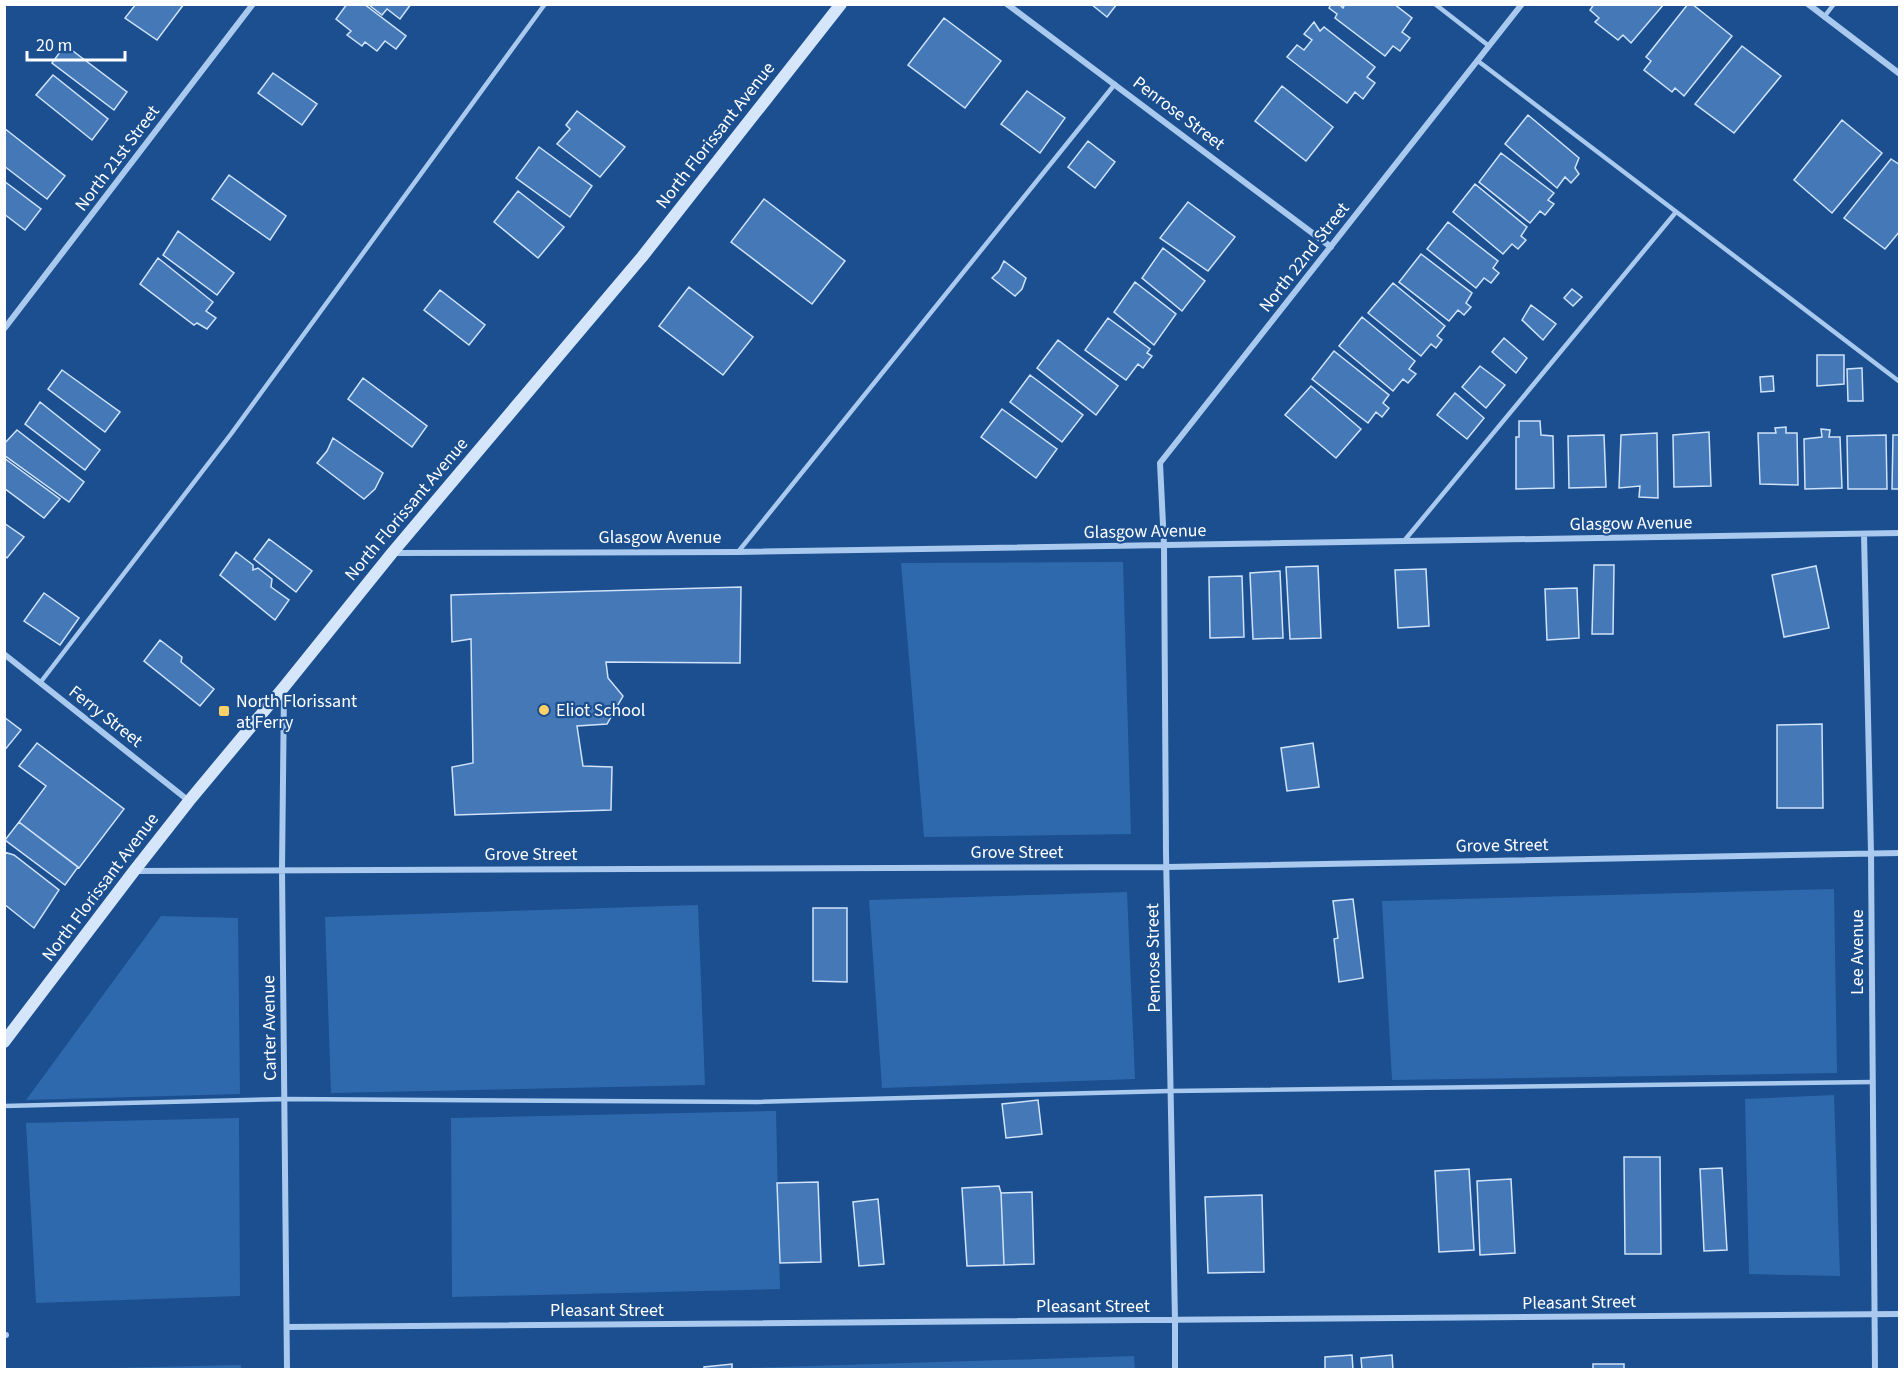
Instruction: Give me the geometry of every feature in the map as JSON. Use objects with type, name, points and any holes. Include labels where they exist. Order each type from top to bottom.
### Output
[{"type":"main road","name":"North Florissant Avenue","points":[[4,1042],[189,801],[392,553],[642,257],[841,4]]},
{"type":"street","name":"North 21st Street","points":[[4,329],[253,4]]},
{"type":"street","name":"Penrose Street","points":[[1008,4],[1331,247]]},
{"type":"street","name":"North 22nd Street","points":[[1164,545],[1160,463],[1522,4]]},
{"type":"street","points":[[1808,4],[1899,74]]},
{"type":"street","name":"Lee Avenue","points":[[1864,534],[1871,853],[1875,1370]]},
{"type":"street","name":"Glasgow Avenue","points":[[392,553],[738,552],[1899,534]]},
{"type":"street","name":"Penrose Street","points":[[1164,545],[1175,1370]]},
{"type":"street","name":"Ferry Street","points":[[6,657],[189,801]]},
{"type":"street","name":"Carter Avenue","points":[[284,687],[282,869],[287,1370]]},
{"type":"street","name":"Grove Street","points":[[134,871],[1167,867],[1899,853]]},
{"type":"street","name":"Pleasant Street","points":[[287,1327],[1899,1314]]},
{"type":"lane","points":[[40,683],[231,434],[545,4]]},
{"type":"lane","points":[[1435,4],[1490,46]]},
{"type":"lane","points":[[1824,16],[1834,4]]},
{"type":"lane","points":[[1478,61],[1899,382]]},
{"type":"lane","points":[[738,552],[1115,84]]},
{"type":"lane","points":[[1404,541],[1676,212]]},
{"type":"lane","points":[[4,1106],[285,1099],[756,1102],[1170,1091],[1873,1082]]},
{"type":"shaded area","points":[[1123,562],[1131,834],[924,837],[901,563]]},
{"type":"shaded area","points":[[1834,889],[1837,1073],[1392,1080],[1382,901]]},
{"type":"shaded area","points":[[1127,892],[1135,1079],[882,1088],[869,900]]},
{"type":"shaded area","points":[[698,905],[705,1085],[331,1093],[325,917]]},
{"type":"shaded area","points":[[161,916],[238,918],[240,1094],[26,1100]]},
{"type":"shaded area","points":[[1834,1095],[1840,1276],[1749,1274],[1745,1099]]},
{"type":"shaded area","points":[[776,1111],[780,1289],[452,1297],[451,1118]]},
{"type":"shaded area","points":[[239,1118],[240,1296],[36,1303],[26,1123]]},
{"type":"shaded area","points":[[1134,1356],[1135,1370],[744,1370],[744,1368]]},
{"type":"shaded area","points":[[241,1365],[241,1370],[68,1369]]},
{"type":"building","points":[[136,4],[184,4],[157,40],[125,18]]},
{"type":"building","points":[[347,4],[364,4],[406,36],[396,49],[385,41],[377,51],[365,42],[362,46],[347,35],[351,31],[336,19]]},
{"type":"building","points":[[411,4],[400,19],[387,9],[382,15],[369,5]]},
{"type":"building","points":[[1091,4],[1117,4],[1107,17]]},
{"type":"building","points":[[1331,4],[1339,4],[1343,8],[1345,4],[1394,4],[1412,18],[1402,32],[1410,38],[1400,51],[1393,46],[1385,56],[1335,18],[1337,14],[1329,8]]},
{"type":"building","points":[[1594,4],[1664,4],[1631,43],[1623,35],[1618,40],[1595,22],[1599,18],[1590,10]]},
{"type":"building","points":[[1688,4],[1692,4],[1732,36],[1684,96],[1675,88],[1672,92],[1644,70],[1651,61],[1646,57]]},
{"type":"building","points":[[944,18],[1001,61],[965,108],[908,65]]},
{"type":"building","points":[[1314,22],[1320,31],[1324,27],[1375,67],[1367,77],[1375,83],[1363,99],[1355,92],[1347,103],[1287,57],[1297,45],[1304,50],[1312,40],[1304,34]]},
{"type":"building","points":[[65,45],[127,92],[114,110],[52,63]]},
{"type":"building","points":[[1742,46],[1781,76],[1734,133],[1695,104]]},
{"type":"building","points":[[273,73],[317,104],[302,125],[258,93]]},
{"type":"building","points":[[53,75],[108,119],[92,140],[36,95]]},
{"type":"building","points":[[1282,86],[1333,127],[1306,161],[1255,121]]},
{"type":"building","points":[[1027,91],[1065,118],[1040,153],[1001,124]]},
{"type":"building","points":[[577,111],[625,147],[600,177],[557,144],[570,129],[566,125]]},
{"type":"building","points":[[1528,115],[1579,158],[1575,168],[1579,174],[1571,183],[1565,177],[1557,188],[1505,144]]},
{"type":"building","points":[[1842,120],[1882,153],[1832,213],[1794,180]]},
{"type":"building","points":[[4,128],[65,176],[47,199],[4,166]]},
{"type":"building","points":[[1088,141],[1115,162],[1095,188],[1068,167]]},
{"type":"building","points":[[539,147],[592,186],[570,217],[516,178]]},
{"type":"building","points":[[1501,153],[1554,193],[1548,200],[1554,204],[1545,215],[1540,211],[1530,223],[1479,182]]},
{"type":"building","points":[[1891,159],[1900,165],[1900,231],[1885,249],[1844,218]]},
{"type":"building","points":[[229,175],[286,216],[270,240],[212,199]]},
{"type":"building","points":[[4,181],[41,209],[25,230],[4,214]]},
{"type":"building","points":[[1475,184],[1527,227],[1521,236],[1526,240],[1518,249],[1512,244],[1503,254],[1453,212]]},
{"type":"building","points":[[518,191],[564,227],[538,258],[494,222]]},
{"type":"building","points":[[764,199],[845,261],[812,304],[731,242]]},
{"type":"building","points":[[1188,202],[1235,237],[1208,271],[1160,238]]},
{"type":"building","points":[[1448,222],[1498,261],[1493,268],[1499,273],[1491,283],[1484,278],[1476,288],[1427,249]]},
{"type":"building","points":[[178,231],[234,273],[217,295],[163,255]]},
{"type":"building","points":[[1163,248],[1205,281],[1182,311],[1142,278]]},
{"type":"building","points":[[1421,254],[1472,293],[1466,303],[1471,307],[1464,315],[1458,310],[1449,321],[1399,282]]},
{"type":"building","points":[[158,258],[213,302],[206,311],[216,318],[207,329],[197,323],[194,325],[140,284]]},
{"type":"building","points":[[1004,261],[1026,278],[1022,289],[1015,296],[992,278]]},
{"type":"building","points":[[1135,282],[1176,314],[1154,345],[1114,312]]},
{"type":"building","points":[[1393,283],[1445,326],[1437,336],[1442,340],[1436,348],[1431,344],[1421,356],[1368,313]]},
{"type":"building","points":[[689,287],[753,337],[723,375],[659,326]]},
{"type":"building","points":[[1572,289],[1582,297],[1573,306],[1564,298]]},
{"type":"building","points":[[440,290],[485,325],[469,345],[424,310]]},
{"type":"building","points":[[1531,305],[1556,324],[1543,340],[1522,320]]},
{"type":"building","points":[[1362,317],[1415,361],[1409,369],[1416,374],[1408,383],[1403,379],[1393,391],[1339,346]]},
{"type":"building","points":[[1108,318],[1150,349],[1147,353],[1152,356],[1143,368],[1138,364],[1126,380],[1085,350]]},
{"type":"building","points":[[1504,338],[1527,358],[1516,373],[1492,352]]},
{"type":"building","points":[[1058,340],[1118,386],[1096,415],[1037,368]]},
{"type":"building","points":[[1334,351],[1389,395],[1383,403],[1389,408],[1382,417],[1376,412],[1368,423],[1312,379]]},
{"type":"building","points":[[1817,355],[1844,355],[1844,384],[1817,386]]},
{"type":"building","points":[[1480,366],[1505,385],[1486,408],[1462,387]]},
{"type":"building","points":[[1862,368],[1863,401],[1848,401],[1847,369]]},
{"type":"building","points":[[62,370],[120,412],[105,432],[48,389]]},
{"type":"building","points":[[1030,375],[1083,415],[1062,442],[1010,402]]},
{"type":"building","points":[[1773,376],[1774,391],[1761,392],[1760,377]]},
{"type":"building","points":[[363,378],[427,426],[412,447],[348,399]]},
{"type":"building","points":[[1311,386],[1361,429],[1336,458],[1285,415]]},
{"type":"building","points":[[1455,393],[1484,418],[1467,439],[1437,415]]},
{"type":"building","points":[[40,402],[100,450],[85,470],[25,424]]},
{"type":"building","points":[[1002,409],[1057,449],[1036,478],[981,437]]},
{"type":"building","points":[[1519,421],[1540,421],[1541,435],[1553,436],[1554,488],[1516,489],[1516,437],[1519,437]]},
{"type":"building","points":[[1786,427],[1786,433],[1797,433],[1798,485],[1760,484],[1758,433],[1776,433],[1775,428]]},
{"type":"building","points":[[1821,429],[1830,430],[1829,437],[1840,437],[1842,488],[1805,489],[1804,439],[1822,437]]},
{"type":"building","points":[[17,430],[84,482],[69,502],[4,455],[4,444]]},
{"type":"building","points":[[1709,432],[1711,486],[1674,487],[1673,435]]},
{"type":"building","points":[[1657,433],[1658,498],[1639,497],[1640,486],[1619,488],[1621,435]]},
{"type":"building","points":[[1604,435],[1606,487],[1569,488],[1568,436]]},
{"type":"building","points":[[1886,435],[1887,489],[1848,489],[1847,436]]},
{"type":"building","points":[[1893,435],[1900,435],[1900,489],[1892,489]]},
{"type":"building","points":[[333,438],[383,473],[375,489],[364,499],[317,463],[327,451]]},
{"type":"building","points":[[4,458],[60,499],[44,518],[4,488]]},
{"type":"building","points":[[4,523],[24,537],[7,558],[4,555]]},
{"type":"building","points":[[269,539],[312,571],[296,592],[254,559]]},
{"type":"building","points":[[236,552],[253,565],[253,570],[258,568],[272,579],[271,587],[289,600],[275,620],[220,575]]},
{"type":"building","points":[[1594,565],[1614,565],[1613,634],[1592,634]]},
{"type":"building","points":[[1318,566],[1321,638],[1290,639],[1286,567]]},
{"type":"building","points":[[1816,566],[1829,628],[1784,637],[1772,575]]},
{"type":"building","points":[[1426,569],[1429,626],[1398,628],[1395,570]]},
{"type":"building","points":[[1280,571],[1283,638],[1253,639],[1250,573]]},
{"type":"building","points":[[1242,576],[1244,637],[1210,638],[1209,577]]},
{"type":"building","name":"Eliot School","points":[[741,587],[740,663],[606,662],[608,678],[623,696],[607,724],[577,726],[583,766],[612,767],[611,810],[455,815],[452,767],[473,763],[471,639],[452,642],[451,595]]},
{"type":"building","points":[[1577,588],[1579,638],[1547,640],[1545,589]]},
{"type":"building","points":[[44,593],[79,618],[60,645],[24,621]]},
{"type":"building","points":[[160,640],[182,657],[181,662],[214,689],[200,706],[144,661]]},
{"type":"building","points":[[4,717],[21,730],[4,751]]},
{"type":"building","points":[[1822,724],[1823,808],[1777,808],[1777,725]]},
{"type":"building","points":[[37,743],[124,809],[79,868],[19,822],[46,786],[19,766]]},
{"type":"building","points":[[1313,743],[1319,787],[1287,791],[1281,748]]},
{"type":"building","points":[[19,822],[78,867],[65,885],[5,840]]},
{"type":"building","points":[[4,852],[14,855],[59,890],[34,928],[4,904]]},
{"type":"building","points":[[1353,899],[1363,978],[1339,982],[1334,939],[1338,938],[1333,901]]},
{"type":"building","points":[[813,908],[847,908],[847,982],[813,981]]},
{"type":"building","points":[[1038,1100],[1042,1134],[1006,1138],[1002,1104]]},
{"type":"building","points":[[1624,1157],[1660,1157],[1661,1254],[1625,1254]]},
{"type":"building","points":[[1722,1168],[1727,1250],[1704,1251],[1700,1169]]},
{"type":"building","points":[[1469,1169],[1474,1250],[1439,1252],[1435,1171]]},
{"type":"building","points":[[1511,1179],[1515,1253],[1480,1255],[1477,1181]]},
{"type":"building","points":[[818,1182],[821,1262],[780,1263],[777,1183]]},
{"type":"building","points":[[999,1186],[1004,1265],[967,1266],[962,1188]]},
{"type":"building","points":[[1032,1192],[1034,1264],[1004,1265],[1001,1193]]},
{"type":"building","points":[[1262,1195],[1264,1272],[1208,1273],[1205,1197]]},
{"type":"building","points":[[878,1199],[884,1264],[859,1266],[853,1202]]},
{"type":"building","points":[[1352,1355],[1353,1370],[1325,1370],[1325,1357]]},
{"type":"building","points":[[1392,1355],[1393,1370],[1362,1370],[1361,1358]]},
{"type":"building","points":[[732,1364],[732,1370],[704,1370],[704,1367]]},
{"type":"building","points":[[1593,1364],[1624,1364],[1624,1370],[1593,1370]]},
{"type":"place","name":"Eliot School","points":[[544,710]]},
{"type":"place","name":"North Florissant at Ferry","points":[[224,711]]}]
